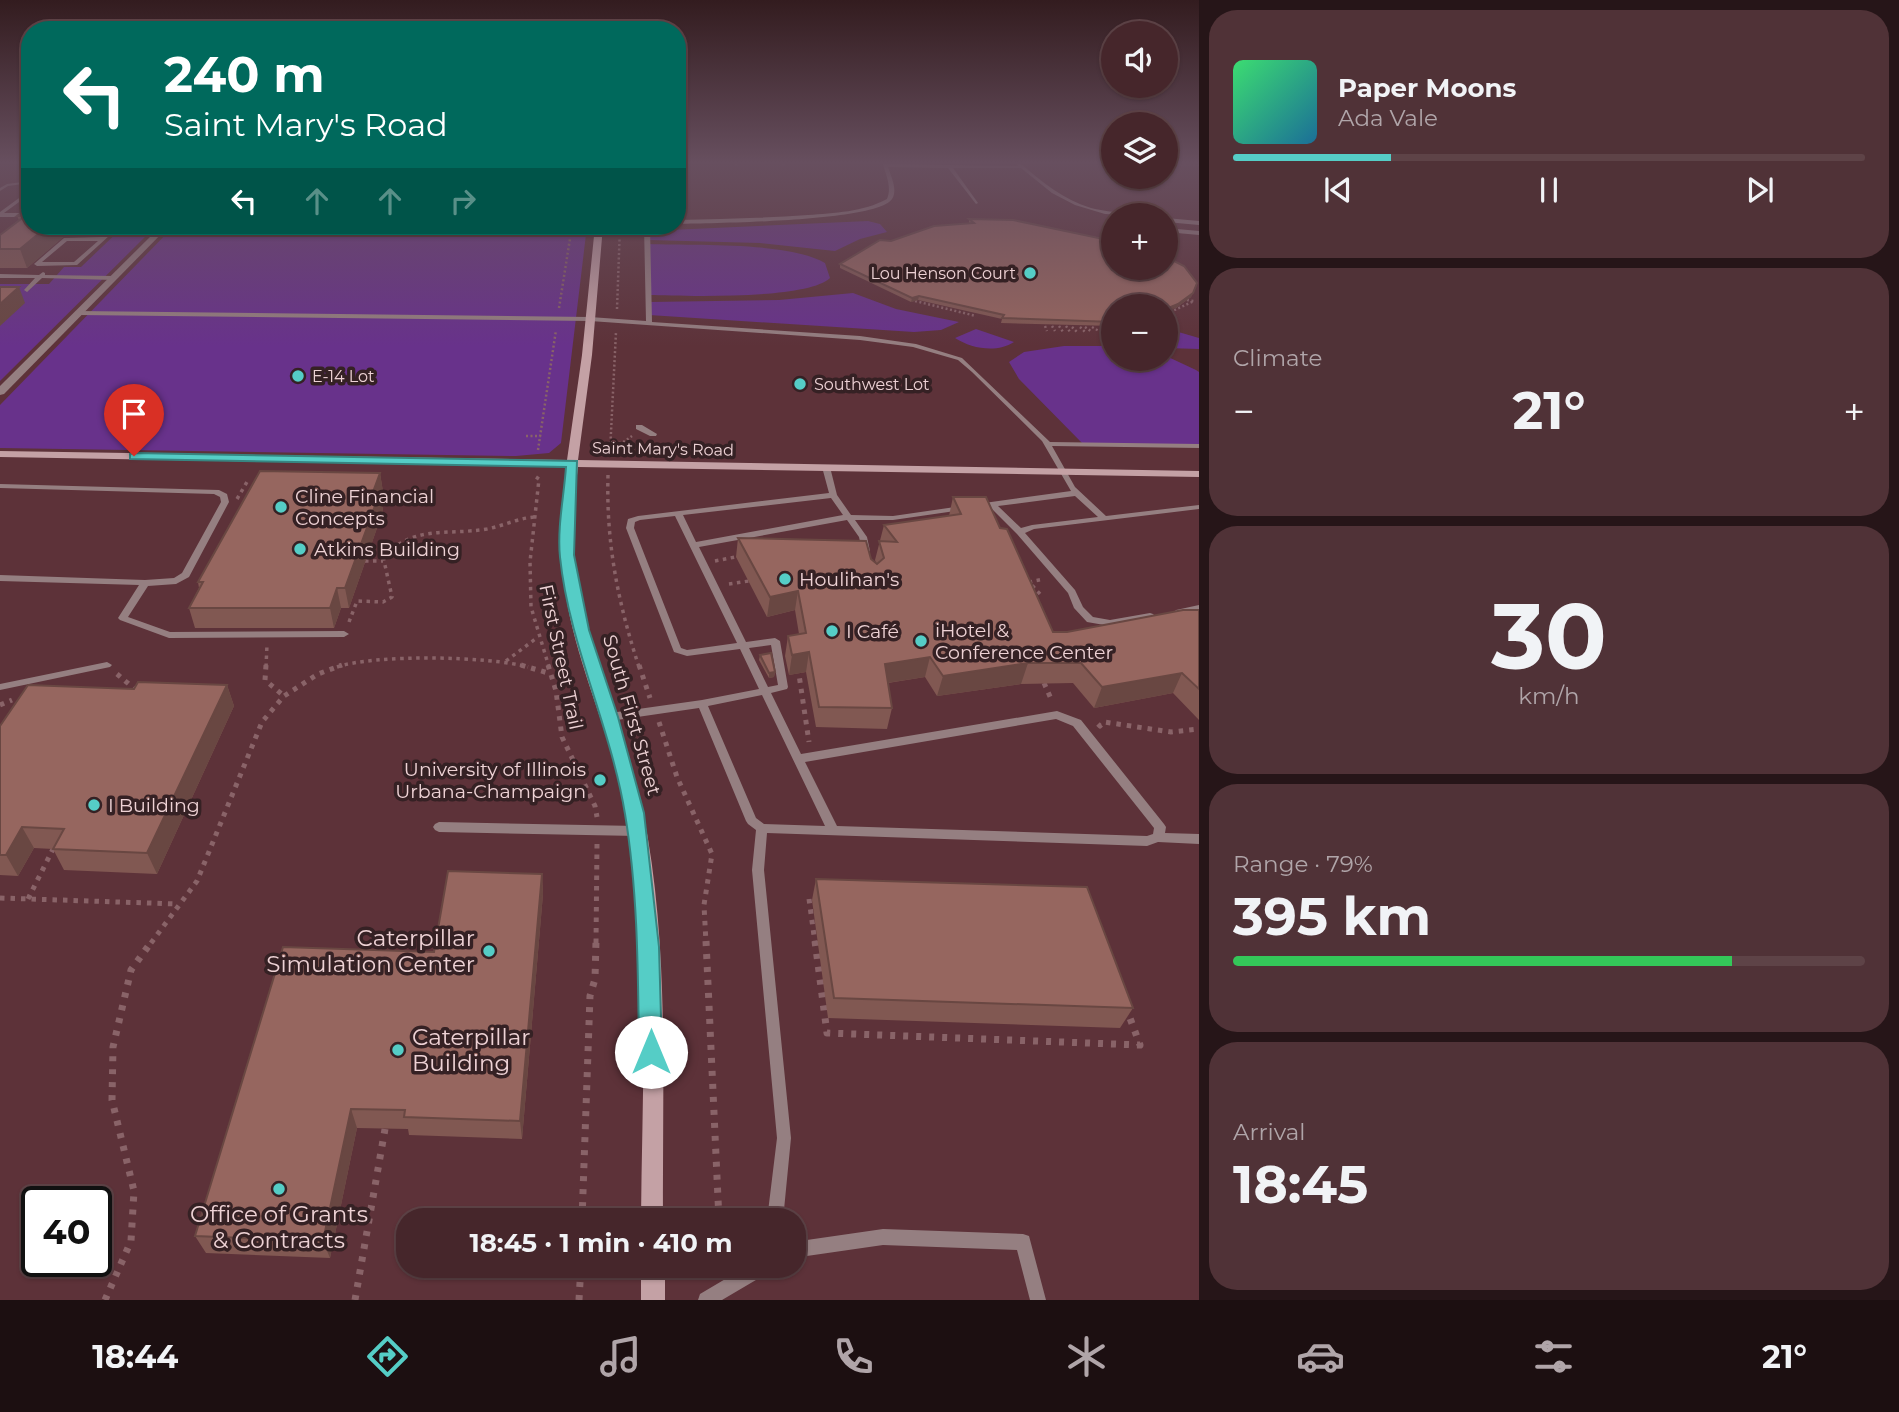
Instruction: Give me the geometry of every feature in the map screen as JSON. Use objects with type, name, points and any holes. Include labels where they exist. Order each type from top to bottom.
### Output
[{"type":"street","points":[[0,392],[156,235]]},
{"type":"street","name":"South First Street","points":[[598,235],[573,463],[567,555],[581,630],[610,717],[637,831],[650,968],[652,1208]]},
{"type":"street","name":"Saint Mary's Road","points":[[0,454],[1199,474]]},
{"type":"street","points":[[653,1278],[653,1300]]},
{"type":"lane","points":[[1178,231],[1199,233]]},
{"type":"lane","points":[[102,239],[66,239],[37,264],[75,264],[107,235]]},
{"type":"lane","points":[[647,235],[649,324]]},
{"type":"lane","points":[[27,290],[53,264]]},
{"type":"lane","points":[[0,276],[114,278]]},
{"type":"lane","points":[[79,313],[590,320],[857,337],[898,343],[960,359],[971,368],[1048,444],[1077,493],[1104,518]]},
{"type":"lane","points":[[683,332],[696,327]]},
{"type":"lane","points":[[736,336],[750,330]]},
{"type":"lane","points":[[788,340],[802,334]]},
{"type":"lane","points":[[844,343],[857,337]]},
{"type":"lane","points":[[888,348],[898,343]]},
{"type":"lane","points":[[934,357],[942,353]]},
{"type":"lane","points":[[961,374],[971,368]]},
{"type":"lane","points":[[983,395],[993,389]]},
{"type":"lane","points":[[1011,422],[1021,416]]},
{"type":"lane","points":[[639,427],[653,434]]},
{"type":"lane","points":[[1048,444],[1199,446]]},
{"type":"lane","points":[[826,467],[833,495],[863,537],[870,567]]},
{"type":"lane","points":[[0,486],[206,491],[224,496],[225,502],[186,575],[176,581],[145,583],[0,578]]},
{"type":"lane","points":[[693,545],[848,517],[893,518],[1077,493]]},
{"type":"lane","points":[[610,717],[702,704],[783,687],[775,641],[687,653],[677,650],[630,528],[631,522],[638,518],[833,495]]},
{"type":"lane","points":[[992,504],[1072,592],[1079,608],[1090,621],[1110,623],[1161,615]]},
{"type":"lane","points":[[1020,532],[1032,527],[1199,507]]},
{"type":"lane","points":[[678,513],[763,693],[833,830]]},
{"type":"lane","points":[[145,583],[123,618],[169,635],[268,637],[344,634]]},
{"type":"lane","points":[[1173,612],[1199,608]]},
{"type":"lane","points":[[0,687],[107,664]]},
{"type":"lane","points":[[702,704],[751,821],[762,828],[1147,841],[1158,837],[1199,839]]},
{"type":"lane","points":[[797,759],[1057,715],[1077,723],[1160,827],[1158,837]]},
{"type":"lane","points":[[439,827],[637,831]]},
{"type":"lane","points":[[762,828],[758,870],[784,1138],[776,1208]]},
{"type":"lane","points":[[806,1248],[883,1237],[1023,1242],[1038,1300]]},
{"type":"lane","points":[[706,1300],[743,1278]]},
{"type":"path","name":"First Street Trail","points":[[571,235],[533,477],[540,479],[528,580],[538,637],[556,691],[562,737],[595,806],[595,979],[590,996],[582,1208]]},
{"type":"path","points":[[610,452],[621,235]]},
{"type":"path","points":[[1178,308],[1194,301],[1187,300]]},
{"type":"path","points":[[915,301],[976,316]]},
{"type":"path","points":[[1045,326],[1047,331]]},
{"type":"path","points":[[1052,326],[1055,331]]},
{"type":"path","points":[[1059,326],[1063,332]]},
{"type":"path","points":[[1066,326],[1070,332]]},
{"type":"path","points":[[1072,327],[1077,332]]},
{"type":"path","points":[[1080,327],[1085,332]]},
{"type":"path","points":[[1086,327],[1092,332]]},
{"type":"path","points":[[1092,327],[1099,331]]},
{"type":"path","points":[[526,436],[541,436]]},
{"type":"path","points":[[608,480],[606,536],[619,610],[677,776],[712,854],[705,905],[718,1208]]},
{"type":"path","points":[[344,634],[357,601],[383,602],[393,597],[394,591],[382,568],[391,548],[416,535],[449,528],[486,529],[514,518],[535,517]]},
{"type":"path","points":[[365,561],[383,561]]},
{"type":"path","points":[[1031,595],[1040,594]]},
{"type":"path","points":[[268,637],[265,680],[284,696]]},
{"type":"path","points":[[506,661],[538,637]]},
{"type":"path","points":[[105,1300],[131,1241],[134,1191],[112,1100],[113,1047],[119,1014],[131,970],[197,881],[262,722],[284,696],[318,674],[346,664],[373,659],[506,661],[549,674]]},
{"type":"path","points":[[804,662],[798,663],[809,743],[821,741]]},
{"type":"path","points":[[107,664],[138,691],[133,701]]},
{"type":"path","points":[[1039,704],[1052,701],[1044,683]]},
{"type":"path","points":[[0,705],[15,698]]},
{"type":"path","points":[[1100,726],[1104,722],[1171,732],[1199,729]]},
{"type":"path","points":[[28,899],[54,849]]},
{"type":"path","points":[[0,898],[179,904]]},
{"type":"path","points":[[809,899],[827,1033],[1140,1045],[1126,1007]]},
{"type":"path","points":[[355,1300],[385,1129]]},
{"type":"path","points":[[579,1300],[580,1278]]},
{"type":"shaded area","points":[[787,225],[881,225],[887,232],[860,239],[835,251],[760,243],[648,240],[647,235],[686,235],[686,229]]},
{"type":"shaded area","points":[[115,235],[147,235],[0,381],[0,284],[49,284],[64,267],[81,267]]},
{"type":"shaded area","points":[[165,235],[586,235],[561,443],[549,453],[516,456],[0,448],[0,405]]},
{"type":"shaded area","points":[[648,244],[739,246],[787,251],[825,263],[830,278],[817,285],[772,293],[649,295]]},
{"type":"shaded area","points":[[853,293],[896,309],[959,322],[941,330],[914,332],[649,315],[649,302],[779,300]]},
{"type":"shaded area","points":[[976,329],[1014,342],[1000,348],[984,348],[955,338]]},
{"type":"shaded area","points":[[1178,332],[1199,338],[1199,349],[1178,348]]},
{"type":"shaded area","points":[[1064,346],[1101,346],[1101,371],[1178,371],[1178,362],[1199,372],[1199,446],[1083,444],[1019,379],[1009,362],[1024,352]]},
{"type":"building","points":[[14,225],[21,225],[21,235],[37,235],[20,249],[0,249],[0,235]]},
{"type":"building","points":[[1035,225],[1101,238],[1101,280],[1178,280],[1178,263],[1184,266],[1197,283],[1193,293],[1178,304],[1178,294],[1101,294],[1101,322],[1002,318],[1004,315],[919,296],[912,298],[840,264],[880,240],[891,241],[934,226]]},
{"type":"building","points":[[0,287],[19,287],[0,304]]},
{"type":"building","name":"Atkins Building","points":[[260,471],[380,473],[373,492],[380,492],[345,588],[337,588],[330,608],[189,608],[203,582],[198,582]]},
{"type":"building","name":"iHotel & Conference Center","points":[[953,497],[986,497],[1000,528],[1007,529],[1053,632],[1067,632],[1183,610],[1199,610],[1199,689],[1182,673],[1102,687],[1081,663],[1028,663],[943,676],[930,657],[885,664],[892,708],[819,707],[809,652],[792,655],[788,636],[806,633],[798,591],[770,597],[738,538],[866,541],[871,559],[877,564],[884,558],[879,541],[897,542],[884,525],[961,514]]},
{"type":"building","points":[[771,653],[775,672],[769,673],[760,655]]},
{"type":"building","name":"I Building","points":[[138,682],[227,685],[147,853],[53,849],[64,829],[22,827],[6,855],[0,855],[0,726],[28,685],[134,689]]},
{"type":"building","name":"Caterpillar Building","points":[[448,871],[542,874],[520,1121],[404,1117],[405,1110],[351,1109],[323,1241],[195,1236],[283,947],[434,952]]},
{"type":"building","points":[[816,879],[1087,887],[1133,1008],[834,998]]},
{"type":"place","name":"Lou Henson Court","points":[[1030,273]]},
{"type":"place","name":"E-14 Lot","points":[[298,376]]},
{"type":"place","name":"Southwest Lot","points":[[800,384]]},
{"type":"place","name":"Cline Financial Concepts","points":[[281,507]]},
{"type":"place","name":"Atkins Building","points":[[300,549]]},
{"type":"place","name":"Houlihan's","points":[[785,579]]},
{"type":"place","name":"I Café","points":[[832,631]]},
{"type":"place","name":"iHotel & Conference Center","points":[[921,641]]},
{"type":"place","name":"University of Illinois Urbana-Champaign","points":[[600,780]]},
{"type":"place","name":"I Building","points":[[94,805]]},
{"type":"place","name":"Caterpillar Simulation Center","points":[[489,951]]},
{"type":"place","name":"Caterpillar Building","points":[[398,1050]]},
{"type":"place","name":"Office of Grants & Contracts","points":[[279,1189]]},
{"type":"route","points":[[134,456],[573,463],[567,555],[581,630],[610,717],[635,813],[644,881],[650,968],[651,1052]]}]
